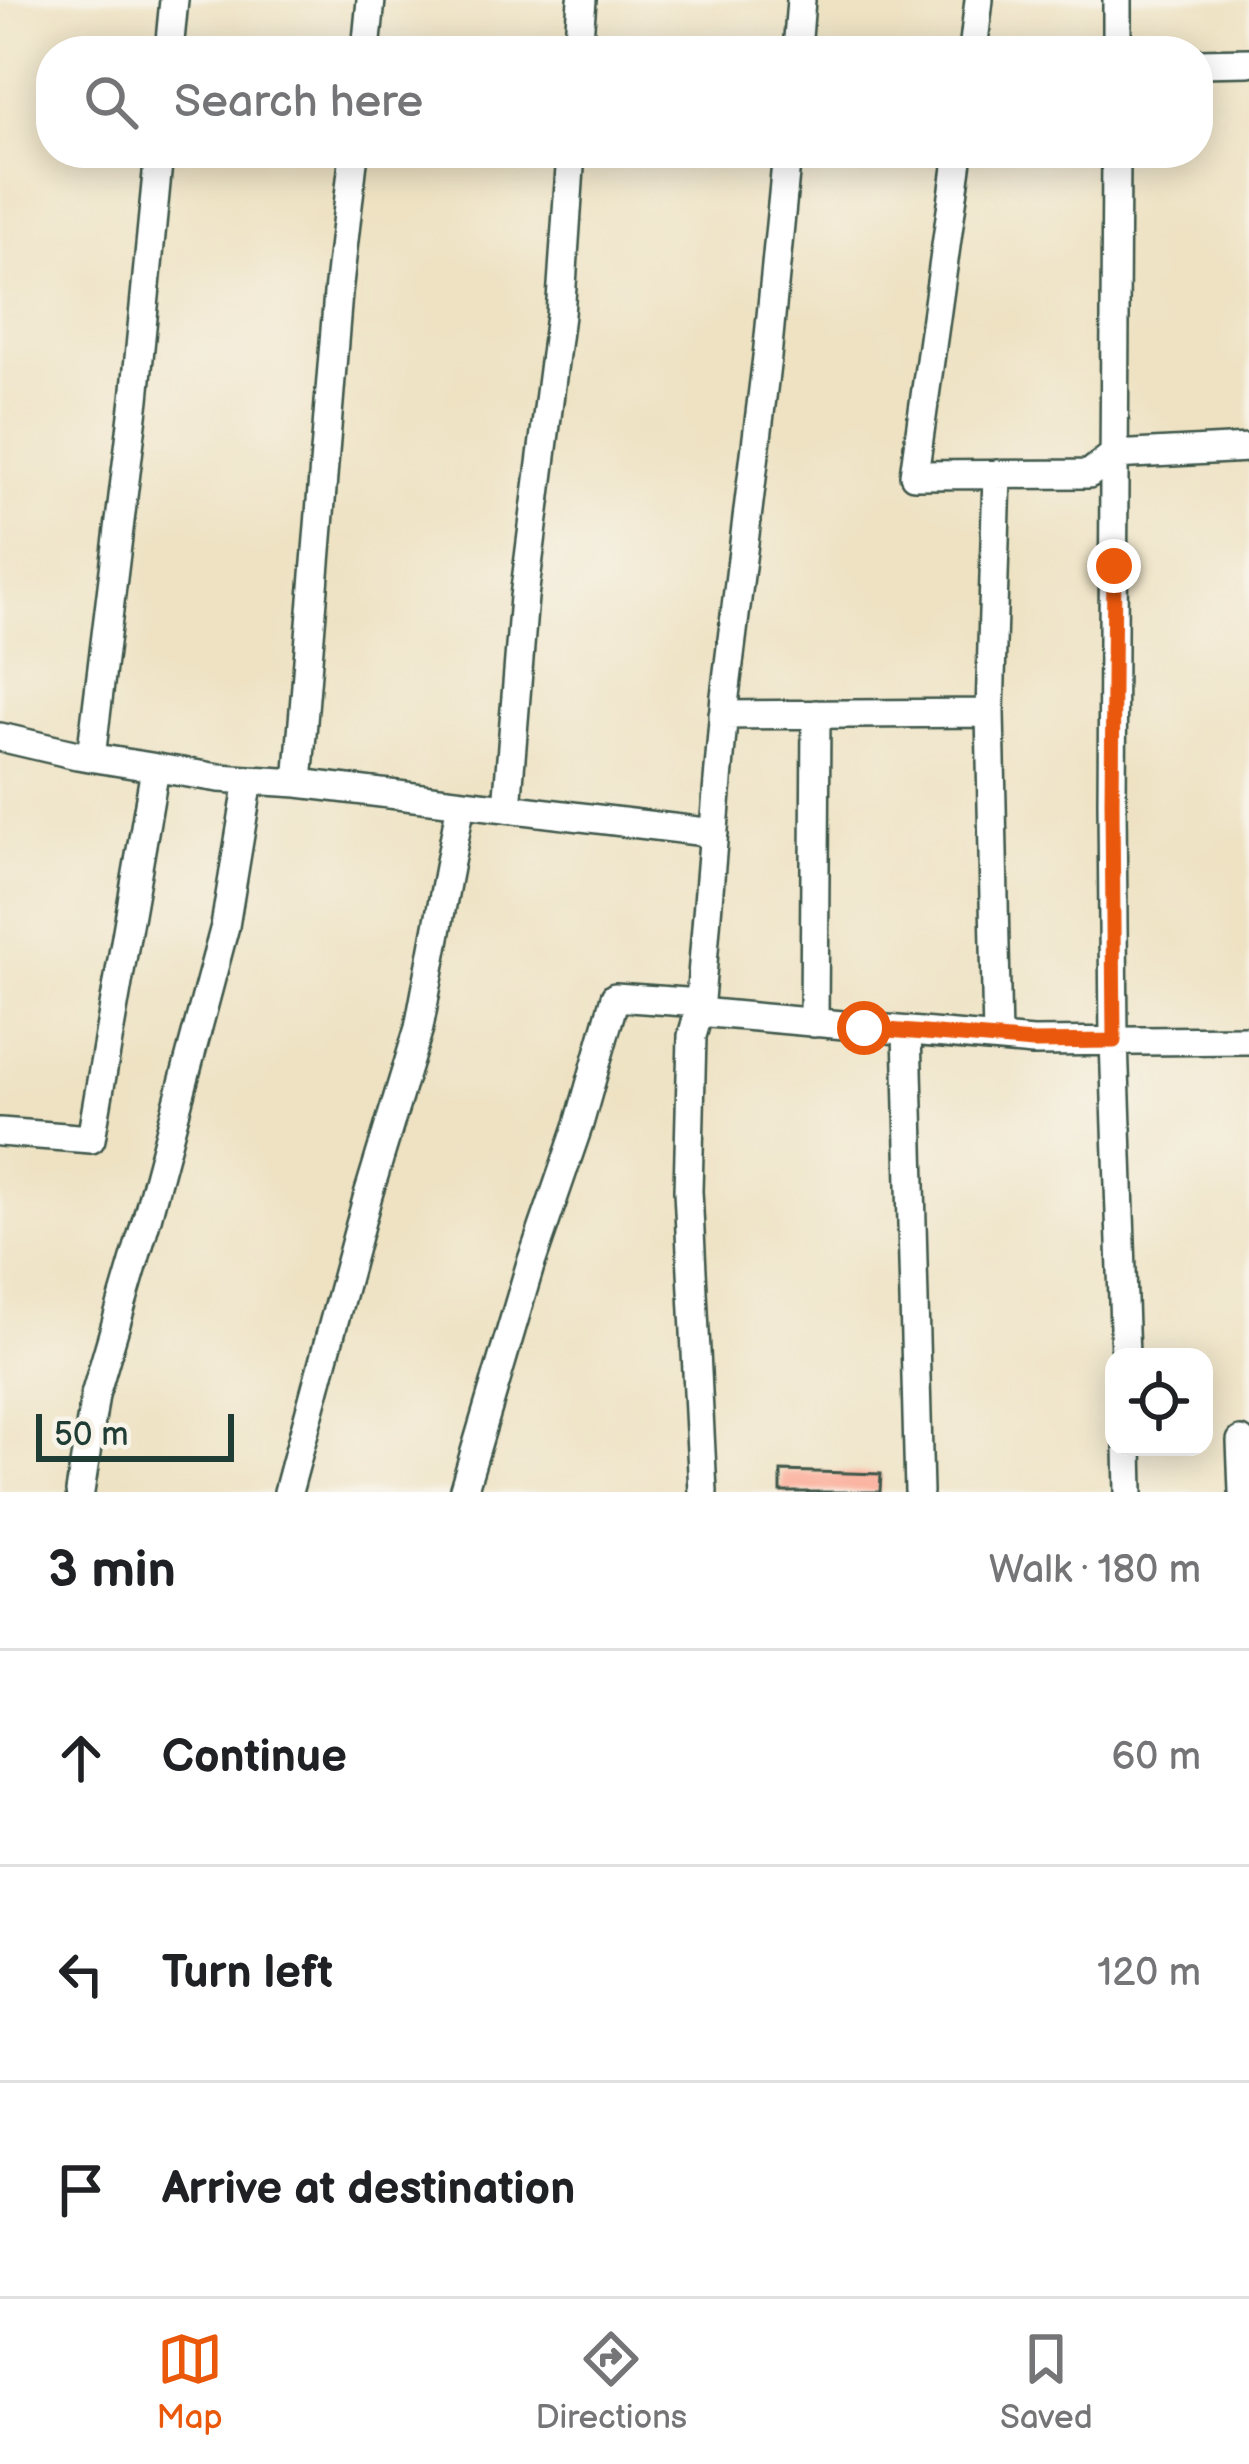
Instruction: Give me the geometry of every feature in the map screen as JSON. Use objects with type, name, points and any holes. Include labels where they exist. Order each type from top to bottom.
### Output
[{"type":"street","points":[[170,36],[174,0]]},
{"type":"street","points":[[367,36],[371,0]]},
{"type":"street","points":[[579,36],[582,0]]},
{"type":"street","points":[[797,36],[801,0]]},
{"type":"street","points":[[975,36],[979,0]]},
{"type":"street","points":[[1117,0],[1117,36]]},
{"type":"street","points":[[1213,63],[1249,62]]},
{"type":"street","points":[[91,757],[158,168]]},
{"type":"street","points":[[298,783],[352,168]]},
{"type":"street","points":[[507,808],[524,597],[560,315],[570,168]]},
{"type":"street","points":[[704,1492],[688,1191],[692,1036],[699,1007],[723,715],[786,168]]},
{"type":"street","points":[[957,168],[914,475],[1089,474],[1113,454],[1249,448]]},
{"type":"street","points":[[1116,168],[1114,1041],[1125,1348]]},
{"type":"street","points":[[997,474],[990,713],[997,1039]]},
{"type":"street","points":[[723,715],[990,713]]},
{"type":"street","points":[[814,1023],[816,714]]},
{"type":"street","points":[[0,736],[155,769],[714,832]]},
{"type":"street","points":[[0,1132],[92,1139],[155,769]]},
{"type":"street","points":[[80,1492],[95,1395],[225,926],[249,780]]},
{"type":"street","points":[[288,1492],[368,1195],[419,1028],[461,802]]},
{"type":"street","points":[[463,1492],[615,997],[814,1023],[1033,1042],[1249,1040]]},
{"type":"street","points":[[908,1031],[919,1492]]},
{"type":"street","points":[[1241,1441],[1243,1492]]},
{"type":"street","points":[[1128,1456],[1129,1492]]},
{"type":"building","points":[[781,1471],[881,1474],[880,1492],[781,1492]]},
{"type":"route","points":[[864,1028],[1033,1042],[1114,1041],[1114,566]]}]
